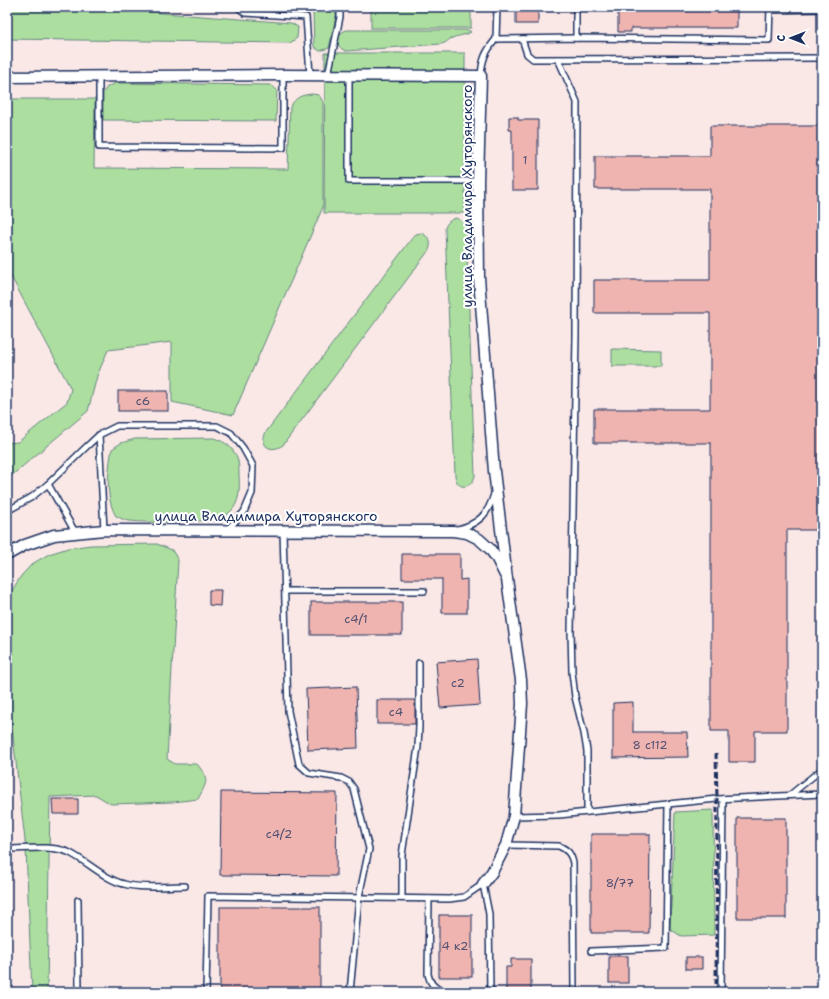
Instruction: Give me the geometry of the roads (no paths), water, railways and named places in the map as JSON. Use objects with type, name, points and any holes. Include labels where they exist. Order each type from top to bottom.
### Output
[{"type":"street","points":[[7,77],[284,75],[481,76]]},
{"type":"street","name":"улица Владимира Хуторянского","points":[[481,76],[478,181],[480,278],[496,489],[518,658],[522,704],[514,816],[506,845],[492,872],[483,884]]},
{"type":"street","name":"улица Владимира Хуторянского","points":[[7,555],[25,545],[54,535],[104,530],[453,530],[468,533],[485,544],[497,560],[507,579]]},
{"type":"lane","points":[[238,7],[245,14],[306,16],[310,75]]},
{"type":"lane","points":[[244,7],[245,14]]},
{"type":"lane","points":[[328,75],[340,17],[340,7]]},
{"type":"lane","points":[[481,76],[482,61],[488,49],[496,39],[497,7]]},
{"type":"lane","points":[[576,7],[576,38]]},
{"type":"lane","points":[[496,39],[576,38],[769,40],[770,8],[822,9]]},
{"type":"lane","points":[[522,39],[527,54],[533,58],[822,58]]},
{"type":"lane","points":[[558,59],[577,102],[572,672],[575,697],[587,751],[587,812]]},
{"type":"lane","points":[[98,76],[100,147],[284,148],[284,75]]},
{"type":"lane","points":[[348,75],[349,181],[478,181]]},
{"type":"lane","points":[[7,511],[32,497],[100,435],[117,426],[217,426],[231,433],[243,448],[253,466],[252,493],[244,512],[227,531]]},
{"type":"lane","points":[[100,435],[104,530]]},
{"type":"lane","points":[[48,484],[75,532]]},
{"type":"lane","points":[[453,530],[466,527],[484,516],[490,507],[496,489]]},
{"type":"lane","points":[[283,531],[288,711],[299,764],[309,773],[341,778],[349,782],[354,788],[369,849],[359,897],[350,992]]},
{"type":"lane","points":[[285,591],[424,591]]},
{"type":"lane","points":[[402,898],[402,855],[420,726],[419,662]]},
{"type":"lane","points":[[790,795],[822,769]]},
{"type":"lane","points":[[514,816],[559,815],[723,799],[822,794]]},
{"type":"lane","points":[[721,992],[723,799]]},
{"type":"lane","points":[[591,951],[666,948],[668,804]]},
{"type":"lane","points":[[506,845],[559,846],[566,849],[571,855],[573,863],[574,992]]},
{"type":"lane","points":[[7,849],[59,849],[73,855],[124,884],[136,886],[185,886]]},
{"type":"lane","points":[[206,992],[208,896],[449,899],[464,897],[483,884],[489,914],[490,992],[442,991],[435,988],[430,982],[428,974],[429,899]]},
{"type":"lane","points":[[78,900],[79,992]]},
{"type":"railway","points":[[716,753],[716,992]]}]
